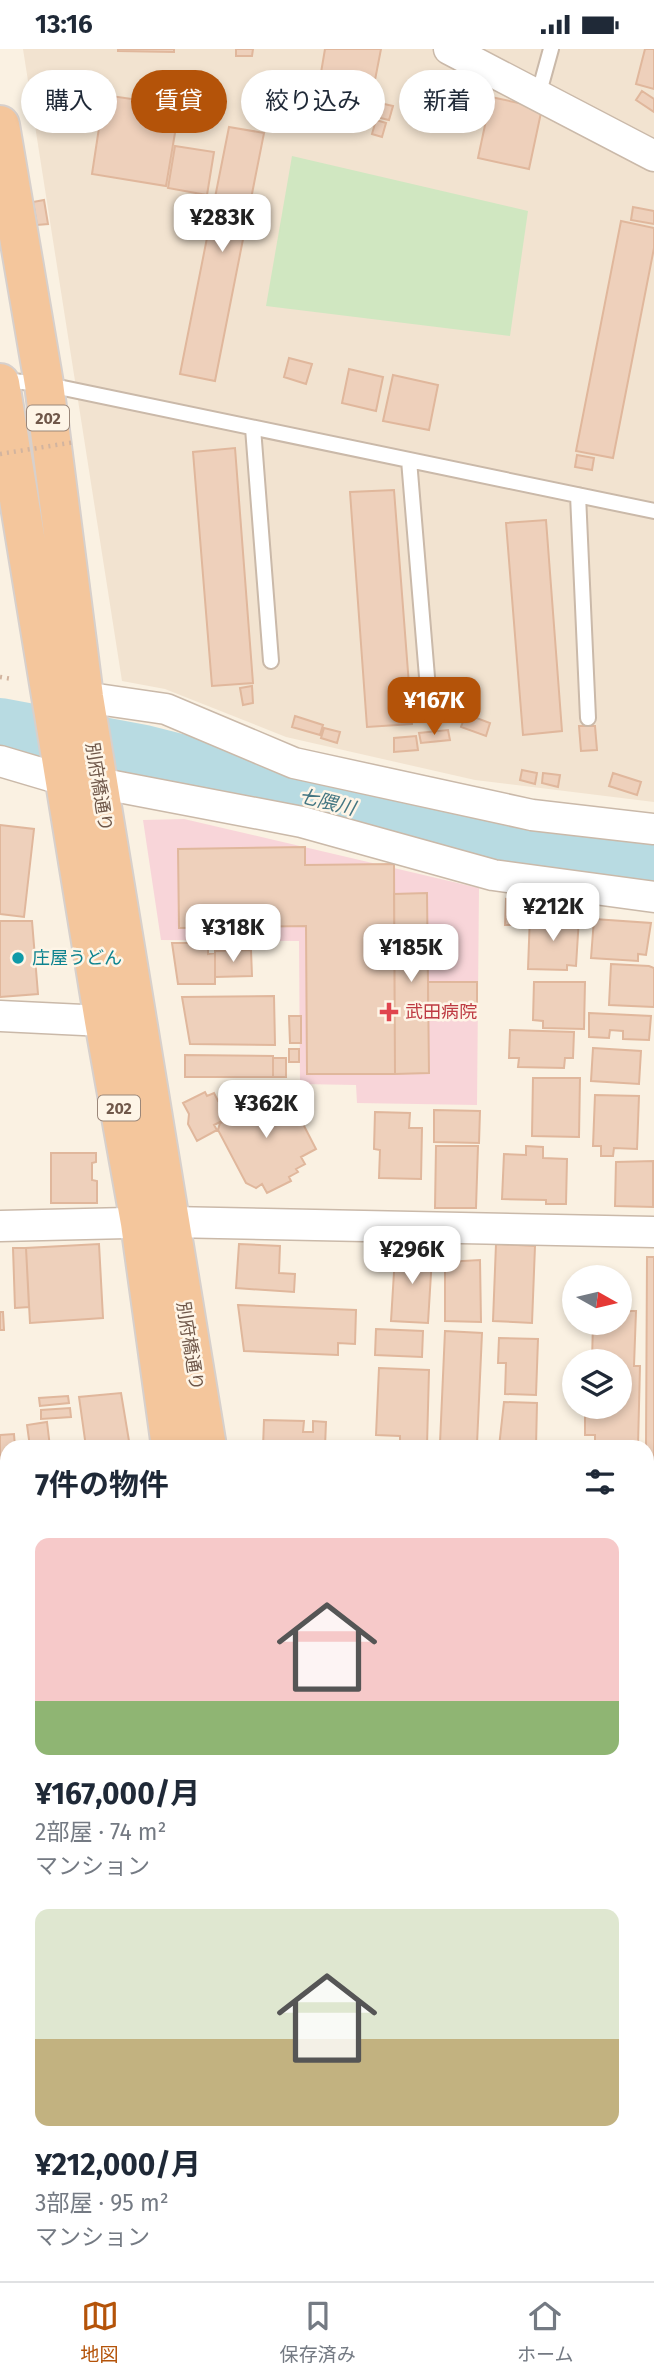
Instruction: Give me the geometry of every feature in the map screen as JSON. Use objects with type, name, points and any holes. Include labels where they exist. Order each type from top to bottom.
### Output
[{"type":"highway","name":"別府橋通り","points":[[0,125],[44,384],[68,701]]},
{"type":"highway","name":"別府橋通り","points":[[0,382],[68,701],[155,1222],[171,1440]]},
{"type":"highway","name":"別府橋通り","points":[[80,777],[103,1021],[155,1222],[205,1440]]},
{"type":"street","points":[[449,49],[654,156]]},
{"type":"street","points":[[68,701],[166,709],[295,763],[532,815],[654,829]]},
{"type":"street","points":[[0,761],[302,822],[493,875],[654,897]]},
{"type":"street","points":[[0,1016],[103,1021]]},
{"type":"street","points":[[0,1226],[155,1222],[654,1232]]},
{"type":"lane","points":[[538,96],[551,49]]},
{"type":"lane","points":[[0,382],[44,384],[654,511]]},
{"type":"lane","points":[[253,428],[271,661]]},
{"type":"lane","points":[[409,460],[429,701]]},
{"type":"lane","points":[[578,495],[588,718]]},
{"type":"path","points":[[0,454],[75,442]]},
{"type":"shaded area","points":[[23,49],[654,49],[654,802],[475,780],[286,737],[165,689],[122,681],[36,133],[117,133],[117,70],[26,70]]},
{"type":"shaded area","name":"武田病院","points":[[184,819],[479,888],[477,1105],[357,1103],[356,1085],[300,1084],[299,941],[161,940],[143,820]]},
{"type":"green space","points":[[292,156],[528,211],[510,336],[266,306]]},
{"type":"building","points":[[174,49],[174,52],[118,51]]},
{"type":"building","points":[[236,49],[253,49],[252,56],[236,56]]},
{"type":"building","points":[[325,49],[381,49],[377,70],[321,70]]},
{"type":"building","points":[[645,49],[654,49],[654,89],[636,84]]},
{"type":"building","points":[[642,91],[654,99],[654,112],[636,100]]},
{"type":"building","points":[[117,97],[131,99],[131,133],[175,133],[166,186],[92,174],[98,133],[117,133]]},
{"type":"building","points":[[495,98],[542,108],[529,169],[478,158],[483,133],[495,133]]},
{"type":"building","points":[[385,104],[393,106],[389,120],[385,119]]},
{"type":"building","points":[[229,127],[241,129],[241,133],[264,133],[215,381],[180,374]]},
{"type":"building","points":[[175,146],[214,152],[207,195],[168,188]]},
{"type":"building","points":[[44,200],[48,224],[37,225],[33,202]]},
{"type":"building","points":[[633,207],[654,211],[654,224],[631,220]]},
{"type":"building","points":[[621,221],[654,228],[654,248],[613,458],[576,451]]},
{"type":"building","points":[[289,358],[312,364],[306,384],[284,377]]},
{"type":"building","points":[[349,369],[383,377],[376,411],[342,403]]},
{"type":"building","points":[[393,375],[438,385],[429,430],[383,421]]},
{"type":"building","points":[[235,448],[253,683],[212,686],[193,452]]},
{"type":"building","points":[[577,455],[594,458],[592,470],[575,467]]},
{"type":"building","points":[[394,490],[412,724],[367,727],[350,492]]},
{"type":"building","points":[[546,520],[562,731],[523,735],[506,523]]},
{"type":"building","points":[[252,686],[253,703],[243,705],[240,688]]},
{"type":"building","points":[[466,714],[490,723],[486,736],[461,727]]},
{"type":"building","points":[[295,716],[323,725],[320,735],[292,727]]},
{"type":"building","points":[[579,726],[595,726],[597,750],[581,751]]},
{"type":"building","points":[[324,728],[340,732],[337,743],[321,738]]},
{"type":"building","points":[[448,730],[450,740],[421,743],[419,733]]},
{"type":"building","points":[[416,736],[418,750],[394,752],[394,738]]},
{"type":"building","points":[[522,770],[537,773],[535,784],[520,780]]},
{"type":"building","points":[[543,773],[560,775],[558,787],[542,783]]},
{"type":"building","points":[[613,773],[641,782],[637,795],[609,786]]},
{"type":"building","points":[[0,825],[34,829],[24,917],[0,914]]},
{"type":"building","points":[[305,847],[305,865],[394,864],[395,1074],[307,1074],[306,926],[179,928],[178,849]]},
{"type":"building","points":[[427,893],[429,1073],[395,1074],[394,894]]},
{"type":"building","points":[[506,899],[519,901],[519,925],[505,925]]},
{"type":"building","points":[[530,915],[579,918],[576,966],[567,965],[567,970],[528,969]]},
{"type":"building","points":[[594,919],[651,923],[646,955],[638,954],[638,961],[591,958]]},
{"type":"building","name":"庄屋うどん","points":[[0,921],[32,921],[38,994],[0,997]]},
{"type":"building","points":[[172,943],[208,943],[208,954],[215,953],[215,984],[178,984]]},
{"type":"building","points":[[251,950],[252,976],[215,977],[215,951]]},
{"type":"building","points":[[611,964],[654,968],[654,1007],[609,1005]]},
{"type":"building","points":[[428,982],[477,982],[477,1017],[428,1017]]},
{"type":"building","points":[[534,982],[585,982],[584,1029],[543,1028],[543,1021],[533,1020]]},
{"type":"building","points":[[274,996],[275,1045],[190,1044],[182,997]]},
{"type":"building","points":[[589,1013],[651,1016],[649,1040],[623,1039],[623,1031],[610,1030],[609,1038],[589,1037]]},
{"type":"building","points":[[289,1016],[301,1016],[301,1043],[290,1043]]},
{"type":"building","points":[[510,1030],[574,1032],[573,1058],[565,1058],[564,1068],[518,1067],[519,1058],[509,1058]]},
{"type":"building","points":[[593,1048],[641,1051],[639,1084],[591,1081]]},
{"type":"building","points":[[289,1049],[299,1049],[299,1062],[289,1062]]},
{"type":"building","points":[[185,1055],[273,1056],[273,1077],[185,1077]]},
{"type":"building","points":[[273,1058],[286,1058],[286,1077],[273,1077]]},
{"type":"building","points":[[533,1078],[580,1078],[579,1137],[532,1136]]},
{"type":"building","points":[[285,1089],[316,1149],[301,1157],[305,1164],[289,1177],[291,1181],[267,1193],[262,1184],[256,1188],[246,1183],[218,1130],[220,1123],[226,1121],[222,1113],[252,1098],[253,1101],[267,1094],[269,1098]]},
{"type":"building","points":[[237,1091],[240,1097],[247,1094],[249,1098],[221,1113],[224,1120],[214,1125],[217,1130],[197,1141],[188,1124],[189,1114],[183,1103],[205,1092],[207,1096],[214,1093],[218,1101]]},
{"type":"building","points":[[595,1095],[639,1096],[637,1149],[614,1148],[613,1156],[601,1156],[601,1146],[593,1146]]},
{"type":"building","points":[[434,1110],[480,1111],[479,1143],[434,1142]]},
{"type":"building","points":[[375,1112],[410,1113],[409,1128],[422,1128],[421,1179],[379,1178],[380,1150],[374,1149]]},
{"type":"building","points":[[436,1146],[478,1146],[476,1208],[435,1208]]},
{"type":"building","points":[[526,1146],[543,1147],[543,1158],[567,1159],[566,1204],[546,1204],[546,1200],[502,1199],[504,1154],[526,1155]]},
{"type":"building","points":[[51,1153],[96,1153],[96,1162],[92,1163],[92,1180],[97,1181],[97,1203],[51,1203]]},
{"type":"building","points":[[653,1161],[653,1207],[615,1206],[616,1162]]},
{"type":"building","points":[[99,1244],[103,1318],[30,1323],[26,1248]]},
{"type":"building","points":[[239,1244],[280,1246],[279,1273],[295,1274],[294,1292],[236,1288]]},
{"type":"building","points":[[406,1244],[425,1245],[425,1256],[432,1257],[428,1323],[391,1321],[395,1256],[406,1256]]},
{"type":"building","points":[[496,1244],[535,1246],[532,1323],[493,1321]]},
{"type":"building","points":[[13,1248],[26,1248],[29,1307],[15,1308]]},
{"type":"building","points":[[647,1257],[654,1257],[654,1440],[646,1440]]},
{"type":"building","points":[[480,1260],[481,1322],[445,1321],[445,1262]]},
{"type":"building","points":[[238,1305],[356,1310],[355,1344],[338,1343],[338,1355],[244,1351]]},
{"type":"building","points":[[632,1311],[636,1311],[634,1366],[640,1366],[638,1440],[595,1440],[595,1435],[585,1435],[585,1419],[632,1419],[632,1349],[592,1349],[593,1335],[632,1335]]},
{"type":"building","points":[[0,1312],[3,1312],[4,1330],[0,1330]]},
{"type":"building","points":[[376,1329],[423,1331],[422,1357],[375,1355]]},
{"type":"building","points":[[445,1331],[482,1333],[477,1440],[440,1440]]},
{"type":"building","points":[[499,1338],[538,1339],[536,1395],[505,1394],[506,1363],[498,1363]]},
{"type":"building","points":[[379,1368],[429,1370],[427,1440],[400,1440],[400,1436],[376,1435]]},
{"type":"building","points":[[121,1393],[129,1440],[85,1440],[79,1397]]},
{"type":"building","points":[[68,1396],[69,1403],[40,1406],[39,1398]]},
{"type":"building","points":[[504,1402],[537,1403],[536,1440],[500,1440]]},
{"type":"building","points":[[70,1408],[71,1417],[41,1419],[41,1410]]},
{"type":"building","points":[[264,1420],[304,1421],[303,1432],[313,1432],[313,1421],[326,1422],[325,1440],[263,1440]]},
{"type":"building","points":[[47,1422],[49,1440],[29,1440],[27,1425]]},
{"type":"building","points":[[14,1434],[14,1440],[0,1440],[0,1435]]},
{"type":"waterway","name":"七隈川","points":[[0,728],[144,755],[552,859],[654,864]]},
{"type":"place","name":"庄屋うどん","points":[[18,958]]},
{"type":"place","name":"武田病院","points":[[389,1012]]}]
